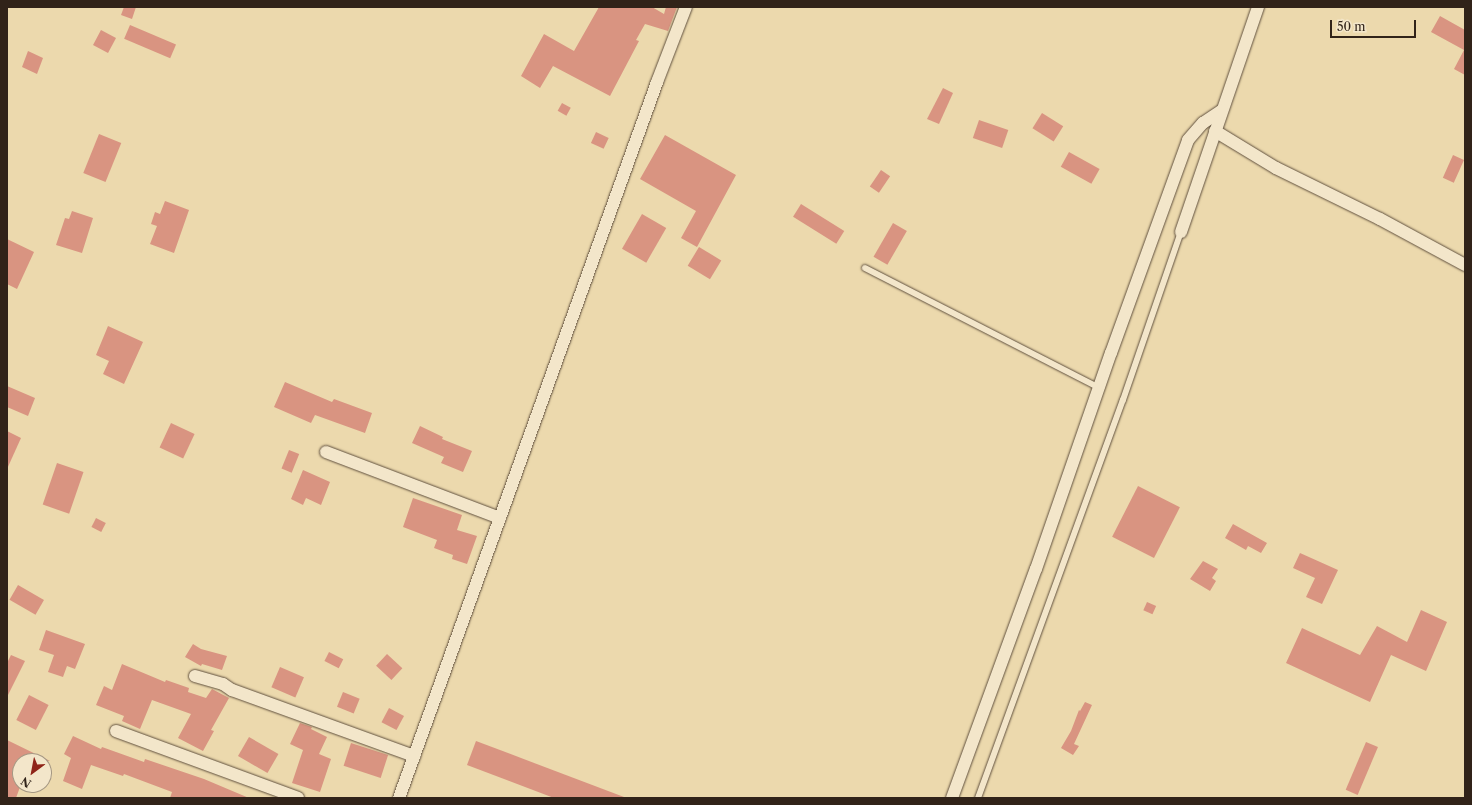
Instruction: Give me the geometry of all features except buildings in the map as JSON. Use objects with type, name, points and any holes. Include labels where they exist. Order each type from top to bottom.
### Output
[{"type":"street","points":[[399,798],[657,82],[686,7]]},
{"type":"street","points":[[1181,232],[1258,7]]},
{"type":"street","points":[[952,798],[1036,569],[1188,140],[1202,123],[1222,110]]},
{"type":"street","points":[[1215,131],[1276,168],[1380,219],[1465,265]]},
{"type":"street","points":[[326,452],[500,518]]},
{"type":"street","points":[[194,676],[223,684],[232,690],[414,756]]},
{"type":"street","points":[[116,731],[298,798]]},
{"type":"lane","points":[[978,798],[1123,400],[1181,232]]},
{"type":"lane","points":[[865,268],[1099,388]]}]
